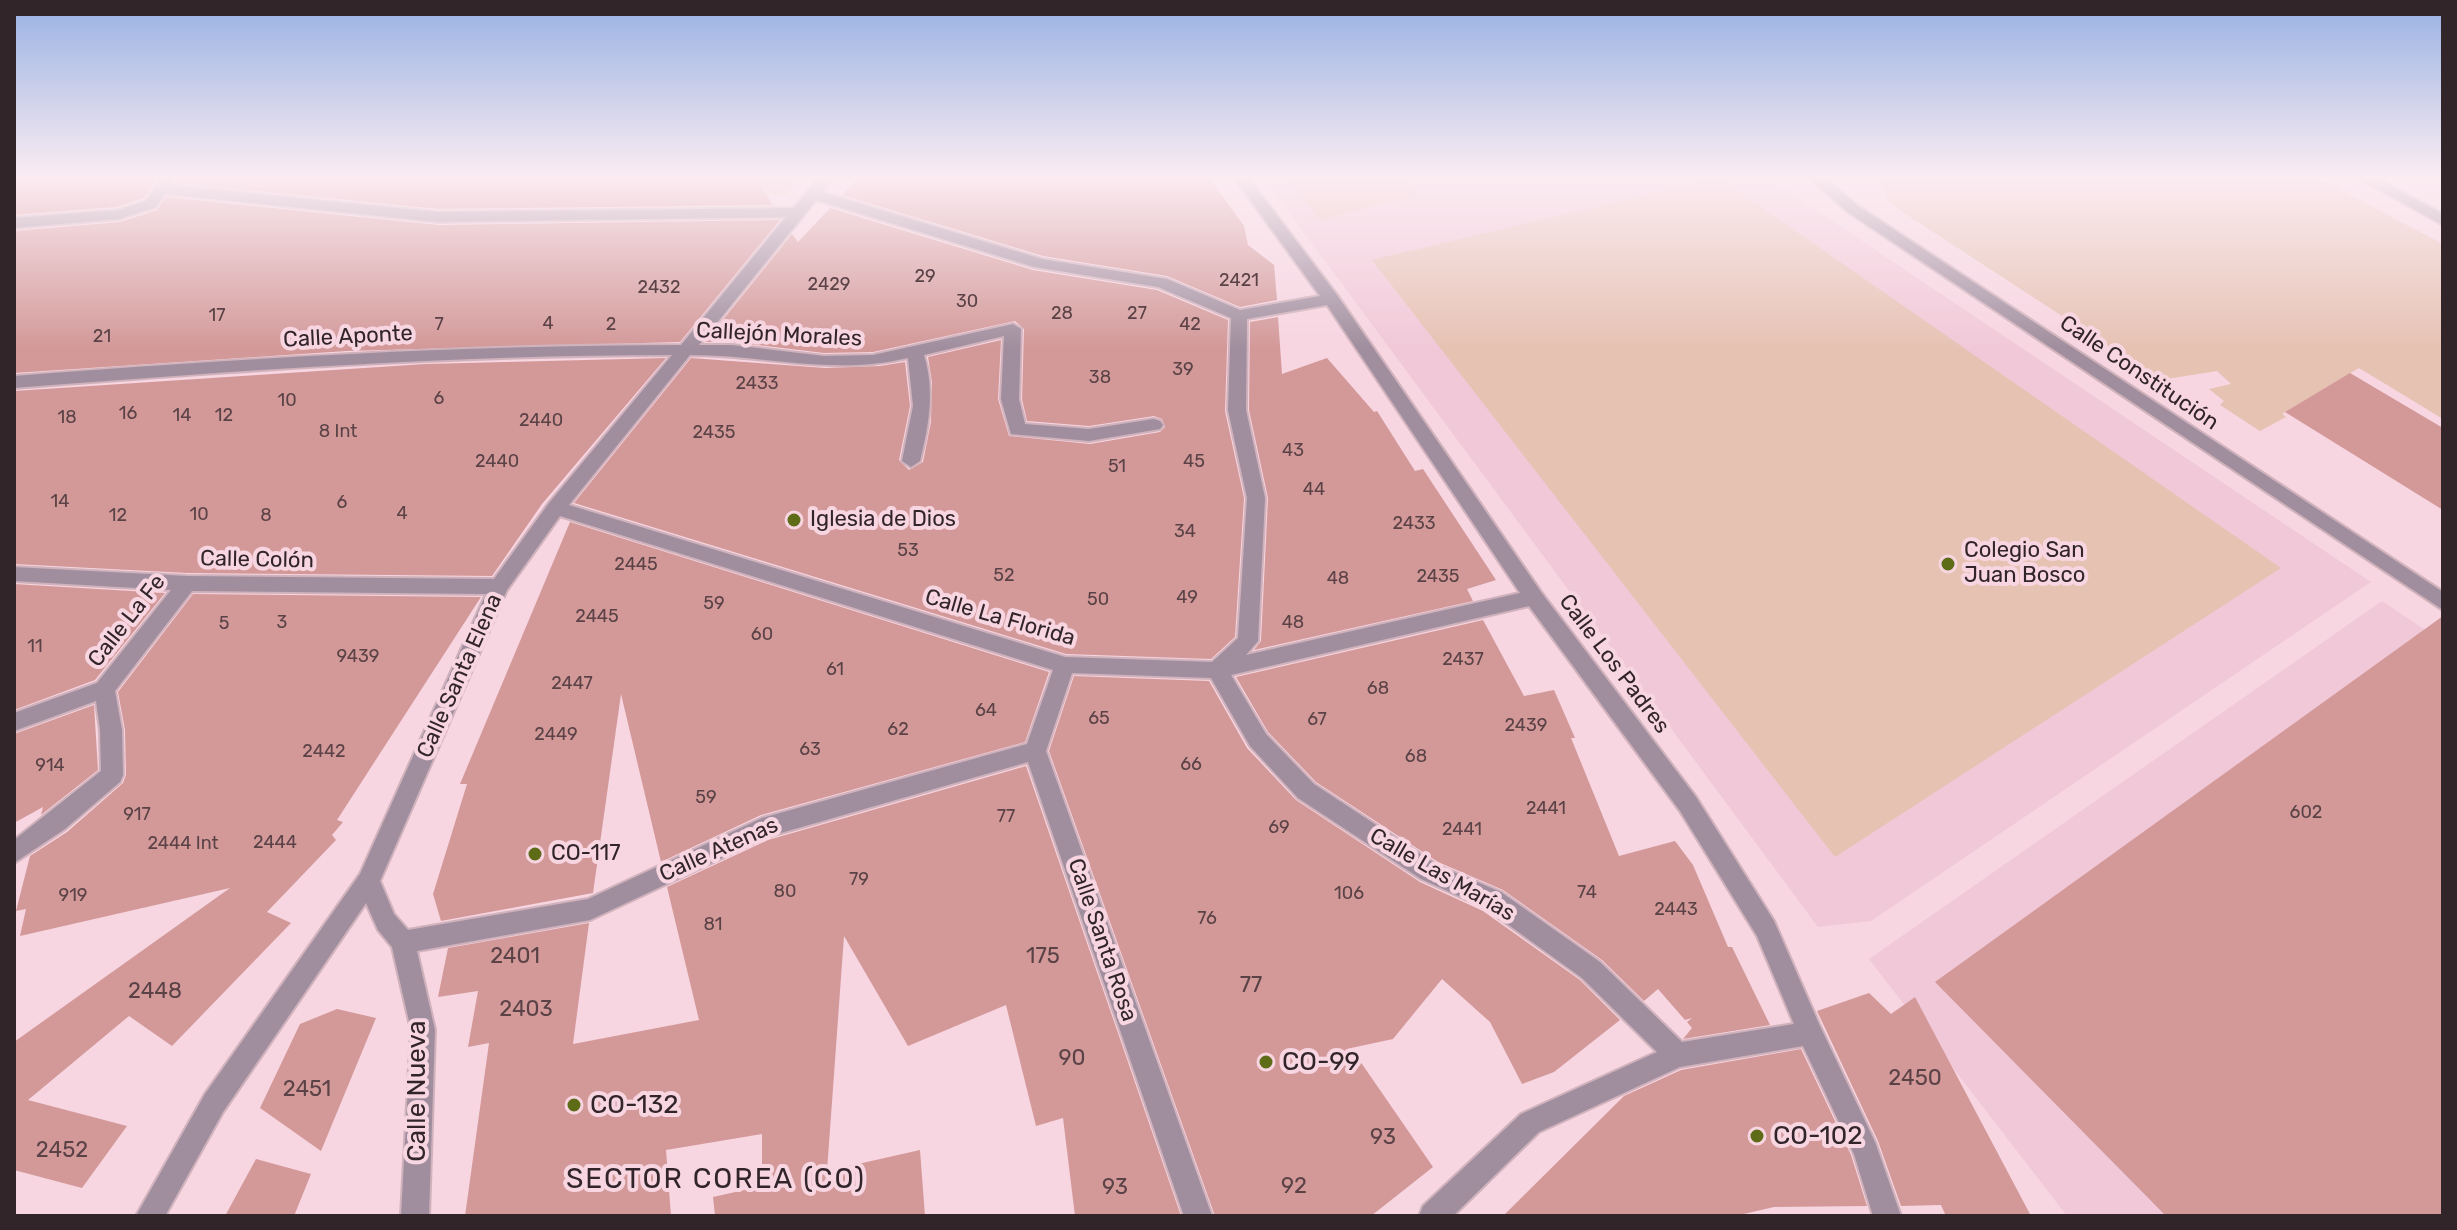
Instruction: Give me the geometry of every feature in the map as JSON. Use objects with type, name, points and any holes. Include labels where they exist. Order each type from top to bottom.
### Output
[{"type":"street","name":"Calle Santa Elena","points":[[150,1216],[214,1103],[368,881],[499,587],[556,508],[782,233]]},
{"type":"street","points":[[940,233],[1040,264],[1161,283],[1239,315],[1331,299]]},
{"type":"street","name":"Calle Los Padres","points":[[1282,233],[1331,299],[1534,597],[1688,804],[1766,929],[1810,1033],[1866,1151],[1887,1216]]},
{"type":"street","name":"Calle Constitución","points":[[1890,233],[2443,602]]},
{"type":"street","points":[[1217,670],[1248,641],[1256,498],[1237,410],[1239,315]]},
{"type":"street","name":"Callejón Morales","points":[[684,352],[732,350],[824,362],[873,361],[1013,329],[1010,399],[1017,430],[1089,435],[1154,425]]},
{"type":"street","name":"Calle Aponte","points":[[14,382],[245,364],[526,350],[615,348],[684,352]]},
{"type":"street","points":[[911,461],[920,427],[922,382],[915,352]]},
{"type":"street","name":"Calle La Florida","points":[[556,508],[1065,665],[1217,670],[1534,597]]},
{"type":"street","name":"Calle Colón","points":[[14,574],[187,583],[499,587]]},
{"type":"street","name":"Calle La Fe","points":[[14,722],[104,689],[187,583]]},
{"type":"street","points":[[1035,751],[1065,665]]},
{"type":"street","name":"Calle Las Marías","points":[[1217,670],[1258,740],[1306,791],[1429,872],[1493,900],[1591,970],[1678,1055]]},
{"type":"street","points":[[14,853],[57,822],[112,775],[111,730],[104,689]]},
{"type":"street","name":"Calle Atenas","points":[[403,942],[590,909],[762,828],[1035,751]]},
{"type":"street","name":"Calle Santa Rosa","points":[[1035,751],[1198,1216]]},
{"type":"street","name":"Calle Nueva","points":[[368,881],[386,922],[403,942],[423,1030],[415,1216]]},
{"type":"street","points":[[1433,1216],[1530,1123],[1678,1055],[1810,1033]]},
{"type":"shaded area","name":"Colegio San Juan Bosco","points":[[1304,233],[1851,233],[2371,582],[1871,921],[1818,927]]},
{"type":"shaded area","name":"Colegio San Juan Bosco","points":[[1485,233],[1799,233],[2281,568],[1835,857],[1372,260]]},
{"type":"shaded area","points":[[1935,233],[2423,233],[2443,244],[2443,419],[2359,368],[2282,414],[2286,417],[2260,431],[2220,405],[2224,401],[2209,389],[2231,384],[2217,371],[2160,380]]},
{"type":"shaded area","points":[[2382,601],[2443,642],[2443,1216],[2067,1216],[1869,959]]},
{"type":"building","points":[[14,233],[769,233],[680,342],[347,351],[14,373]]},
{"type":"building","points":[[806,233],[913,233],[1033,270],[1157,290],[1228,320],[1225,411],[1244,498],[1235,637],[1211,659],[1066,654],[574,503],[691,358],[825,368],[905,362],[910,406],[899,460],[909,470],[923,462],[931,422],[932,382],[928,357],[1001,340],[998,399],[1009,436],[1090,444],[1160,432],[1165,427],[1162,419],[1154,416],[1089,426],[1027,421],[1022,399],[1024,329],[1015,321],[873,352],[824,353],[732,342],[705,342],[792,234],[798,242]]},
{"type":"building","points":[[969,233],[1246,233],[1248,245],[1274,265],[1277,300],[1240,307],[1167,276],[1043,256]]},
{"type":"building","points":[[1278,317],[1282,374],[1327,358],[1374,412],[1377,411],[1415,471],[1423,469],[1496,580],[1467,589],[1473,601],[1254,650],[1261,641],[1268,498],[1249,410],[1250,322]]},
{"type":"building","points":[[666,358],[542,504],[492,576],[187,573],[14,564],[14,391],[425,364]]},
{"type":"building","points":[[2350,373],[2443,428],[2443,510],[2285,412]]},
{"type":"building","points":[[570,522],[1049,672],[1025,742],[761,815],[661,862],[621,694],[593,893],[441,921],[433,894],[467,784],[460,784]]},
{"type":"building","points":[[14,584],[165,593],[95,680],[14,710]]},
{"type":"building","points":[[193,594],[481,597],[337,820],[343,822],[332,835],[336,840],[267,912],[291,923],[172,1046],[129,1016],[28,1100],[127,1126],[82,1188],[14,1170],[14,1042],[230,888],[20,936],[26,909],[16,911],[30,856],[67,832],[123,783],[126,775],[125,730],[118,692]]},
{"type":"building","points":[[2443,616],[2443,1216],[2166,1216],[1935,982]]},
{"type":"building","points":[[1483,620],[1524,696],[1554,690],[1619,856],[1675,841],[1693,865],[1728,947],[1732,947],[1770,1025],[1683,1039],[1692,1028],[1687,1022],[1692,1018],[1685,1020],[1658,989],[1644,1001],[1602,960],[1503,890],[1438,862],[1316,782],[1268,732],[1236,677]]},
{"type":"building","points":[[1074,676],[1209,681],[1247,748],[1296,800],[1420,882],[1483,911],[1580,980],[1620,1020],[1554,1072],[1522,1084],[1490,1022],[1442,979],[1393,1039],[1351,1048],[1433,1167],[1371,1216],[1215,1216],[1049,751]]},
{"type":"building","points":[[94,705],[98,770],[41,815],[43,807],[14,823],[14,734]]},
{"type":"building","points":[[1026,766],[1181,1216],[1075,1216],[1063,1118],[1036,1126],[1006,1005],[908,1046],[844,936],[827,1171],[920,1150],[925,1216],[715,1216],[713,1197],[762,1186],[762,1134],[666,1150],[671,1216],[465,1216],[489,1043],[468,1047],[478,991],[438,997],[448,948],[589,923],[573,1044],[699,1020],[667,887],[768,840]]},
{"type":"building","points":[[1869,993],[1891,1014],[1915,997],[2031,1216],[1946,1216],[1941,1205],[1901,1206],[1878,1141],[1817,1011]]},
{"type":"building","points":[[337,1009],[376,1018],[321,1151],[260,1108],[300,1024]]},
{"type":"building","points":[[1801,1049],[1851,1155],[1867,1206],[1774,1207],[1735,1216],[1503,1216],[1624,1096],[1681,1070]]},
{"type":"building","points":[[256,1159],[311,1174],[294,1216],[225,1216]]},
{"type":"place","name":"Iglesia de Dios","points":[[794,520]]},
{"type":"place","name":"Colegio San Juan Bosco","points":[[1948,564]]},
{"type":"place","name":"CO-117","points":[[535,854]]},
{"type":"place","name":"CO-99","points":[[1266,1062]]},
{"type":"place","name":"CO-132","points":[[574,1105]]},
{"type":"place","name":"CO-102","points":[[1757,1136]]},
{"type":"district","name":"SECTOR COREA (CO)","points":[[716,1180]]}]
